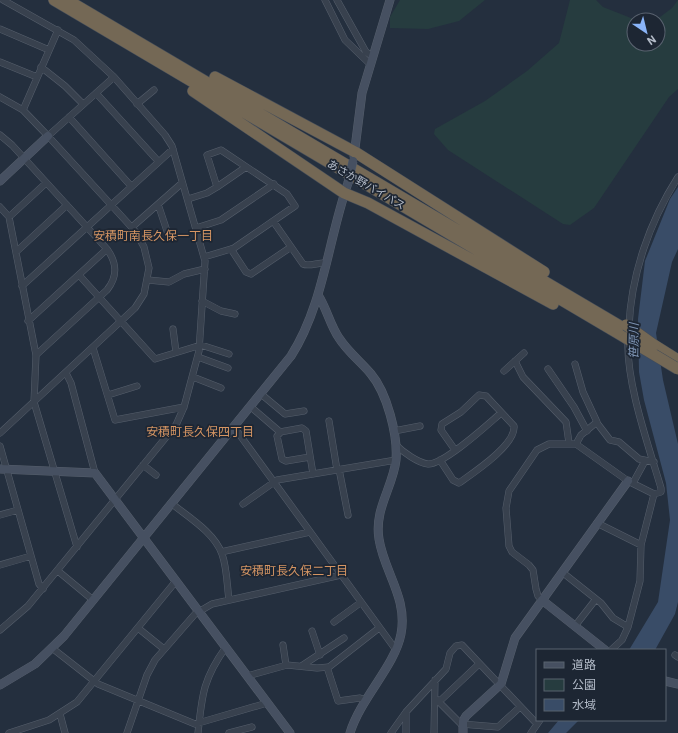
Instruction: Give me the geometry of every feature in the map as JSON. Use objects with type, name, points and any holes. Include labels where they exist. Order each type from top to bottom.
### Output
[{"type":"highway","name":"あさか野バイパス","points":[[54,0],[79,16],[678,360]]},
{"type":"highway","name":"あさか野バイパス","points":[[69,0],[626,331],[678,369]]},
{"type":"highway","points":[[79,16],[368,203],[592,325],[626,331]]},
{"type":"highway","points":[[130,37],[215,77],[354,156],[626,331]]},
{"type":"street","points":[[0,630],[19,616],[43,590],[176,425],[184,407],[198,357],[205,270],[204,257],[188,199],[172,149],[165,135],[114,77],[74,40],[3,0]]},
{"type":"street","points":[[325,0],[345,40],[371,60]]},
{"type":"street","points":[[337,0],[371,60]]},
{"type":"street","points":[[0,685],[21,673],[52,648],[286,364],[300,342],[318,295],[354,156],[362,94],[390,0]]},
{"type":"street","points":[[0,29],[49,50]]},
{"type":"street","points":[[23,110],[58,30]]},
{"type":"street","points":[[0,62],[37,77]]},
{"type":"street","points":[[41,67],[66,86],[83,104]]},
{"type":"street","points":[[1,179],[114,77]]},
{"type":"street","points":[[138,104],[154,90]]},
{"type":"street","points":[[96,93],[158,161]]},
{"type":"street","points":[[0,98],[23,110],[132,227],[139,237],[147,254],[148,280],[141,300],[135,308],[0,433]]},
{"type":"street","points":[[69,117],[131,186]]},
{"type":"street","points":[[0,135],[24,158],[107,249],[113,258],[116,272],[112,283],[99,297],[36,355]]},
{"type":"street","points":[[22,286],[172,149]]},
{"type":"street","points":[[204,257],[231,249],[295,206],[287,194],[274,184],[221,150],[207,155],[217,187]]},
{"type":"street","points":[[188,199],[207,194],[246,167]]},
{"type":"street","points":[[604,649],[538,596],[533,570],[530,565],[512,552],[508,546],[506,508],[509,490],[537,450],[550,444],[572,444],[631,482],[654,494],[659,494],[661,488],[632,381],[628,350],[629,317],[637,270],[650,230],[678,177]]},
{"type":"street","points":[[9,217],[46,183]]},
{"type":"street","points":[[132,227],[182,183]]},
{"type":"street","points":[[196,228],[221,220],[274,184]]},
{"type":"street","points":[[158,204],[169,237]]},
{"type":"street","points":[[16,252],[67,205]]},
{"type":"street","points":[[0,207],[9,217],[28,321],[36,355],[34,402],[53,471],[77,546]]},
{"type":"street","points":[[273,221],[302,263],[306,265],[317,262],[326,263]]},
{"type":"street","points":[[231,249],[246,272],[251,274],[291,247]]},
{"type":"street","points":[[28,321],[107,249]]},
{"type":"street","points":[[148,280],[169,282],[184,274],[205,270]]},
{"type":"street","points":[[79,275],[155,359],[199,345],[229,354]]},
{"type":"street","points":[[318,295],[339,339],[371,374],[380,387],[394,431],[396,445],[396,460],[381,507],[378,528],[380,546],[399,595],[402,609],[401,634],[396,650],[366,700],[350,733]]},
{"type":"street","points":[[202,301],[221,311],[235,314]]},
{"type":"street","points":[[173,329],[176,352]]},
{"type":"street","points":[[93,348],[108,395],[113,418],[117,420],[184,407]]},
{"type":"street","points":[[504,371],[524,353]]},
{"type":"street","points":[[198,357],[228,368]]},
{"type":"street","points":[[515,361],[523,377],[566,422],[572,444]]},
{"type":"street","points":[[575,364],[583,392],[597,423],[610,440],[619,442],[638,458],[645,461],[654,462]]},
{"type":"street","points":[[548,369],[574,407],[587,431]]},
{"type":"street","points":[[66,373],[71,383],[95,473],[290,733]]},
{"type":"street","points":[[193,377],[221,388]]},
{"type":"street","points":[[108,395],[137,386]]},
{"type":"street","points":[[261,394],[285,414],[304,411]]},
{"type":"street","points":[[440,460],[453,480],[458,482],[486,464],[498,454],[515,430],[514,426],[486,396],[479,395],[461,412],[443,423],[441,430],[455,450]]},
{"type":"street","points":[[251,407],[281,432]]},
{"type":"street","points":[[396,445],[426,464],[433,463],[455,450],[501,412]]},
{"type":"street","points":[[329,421],[348,515]]},
{"type":"street","points":[[572,444],[597,423]]},
{"type":"street","points":[[394,431],[420,426]]},
{"type":"street","points":[[234,427],[360,603],[396,650]]},
{"type":"street","points":[[310,457],[286,461],[282,459],[276,436],[281,432],[302,428],[306,431],[313,474]]},
{"type":"street","points":[[0,446],[3,469],[18,510],[39,584],[43,590]]},
{"type":"street","points":[[243,504],[277,480],[396,460]]},
{"type":"street","points":[[463,729],[463,721],[466,716],[500,685],[504,677],[515,638],[597,523],[631,482],[645,461]]},
{"type":"street","points":[[143,466],[156,475]]},
{"type":"street","points":[[3,469],[95,473]]},
{"type":"street","points":[[613,649],[622,640],[628,627],[640,581],[641,545],[654,494]]},
{"type":"street","points":[[172,503],[212,538],[221,552],[229,600]]},
{"type":"street","points":[[0,515],[18,510]]},
{"type":"street","points":[[597,523],[641,545]]},
{"type":"street","points":[[221,552],[310,532]]},
{"type":"street","points":[[0,565],[31,556]]},
{"type":"street","points":[[58,571],[93,600]]},
{"type":"street","points":[[562,572],[604,605],[613,618],[628,627]]},
{"type":"street","points":[[127,733],[150,668],[164,648],[199,611],[209,605],[229,600],[341,576]]},
{"type":"street","points":[[9,733],[42,723],[60,714],[78,702],[176,581]]},
{"type":"street","points":[[575,626],[596,599]]},
{"type":"street","points":[[334,622],[360,603]]},
{"type":"street","points":[[138,628],[164,648]]},
{"type":"street","points":[[248,676],[286,665],[327,667],[379,628]]},
{"type":"street","points":[[312,632],[320,655]]},
{"type":"street","points":[[303,665],[344,638]]},
{"type":"street","points":[[283,645],[286,665]]},
{"type":"street","points":[[391,733],[406,712],[446,669],[450,653],[456,646],[463,646],[520,707],[536,720]]},
{"type":"street","points":[[198,733],[205,682],[213,664],[226,647]]},
{"type":"street","points":[[52,648],[95,682],[194,723],[199,724],[267,703]]},
{"type":"street","points":[[437,701],[480,664]]},
{"type":"street","points":[[327,667],[338,701],[360,698],[366,700]]},
{"type":"street","points":[[434,733],[437,701],[435,680]]},
{"type":"street","points":[[666,681],[678,684]]},
{"type":"street","points":[[437,701],[463,729]]},
{"type":"street","points":[[463,729],[493,730],[500,726],[520,707]]},
{"type":"street","points":[[406,712],[406,733]]},
{"type":"street","points":[[60,714],[65,733]]},
{"type":"street","points":[[530,733],[538,722]]},
{"type":"street","points":[[230,733],[252,727]]},
{"type":"green space","points":[[400,0],[485,0],[459,21],[428,29],[390,28],[390,17]]},
{"type":"green space","points":[[570,0],[596,0],[603,7],[626,16],[626,52],[666,52],[666,12],[672,8],[678,0],[678,89],[669,97],[594,208],[570,225],[563,224],[448,150],[434,134],[435,129],[485,101],[527,71],[559,43]]},
{"type":"water","points":[[678,187],[678,249],[672,262],[656,333],[663,380],[678,444],[678,602],[675,614],[656,649],[630,649],[658,602],[670,520],[666,483],[644,400],[639,372],[638,319],[645,261],[670,199]]},
{"type":"water","points":[[558,721],[578,721],[566,733],[548,733]]},
{"type":"district","name":"安積町南長久保一丁目","points":[[153,236]]},
{"type":"district","name":"安積町長久保四丁目","points":[[200,432]]},
{"type":"district","name":"安積町長久保二丁目","points":[[294,571]]},
{"type":"water label","name":"笹原川","points":[[634,341]]}]
